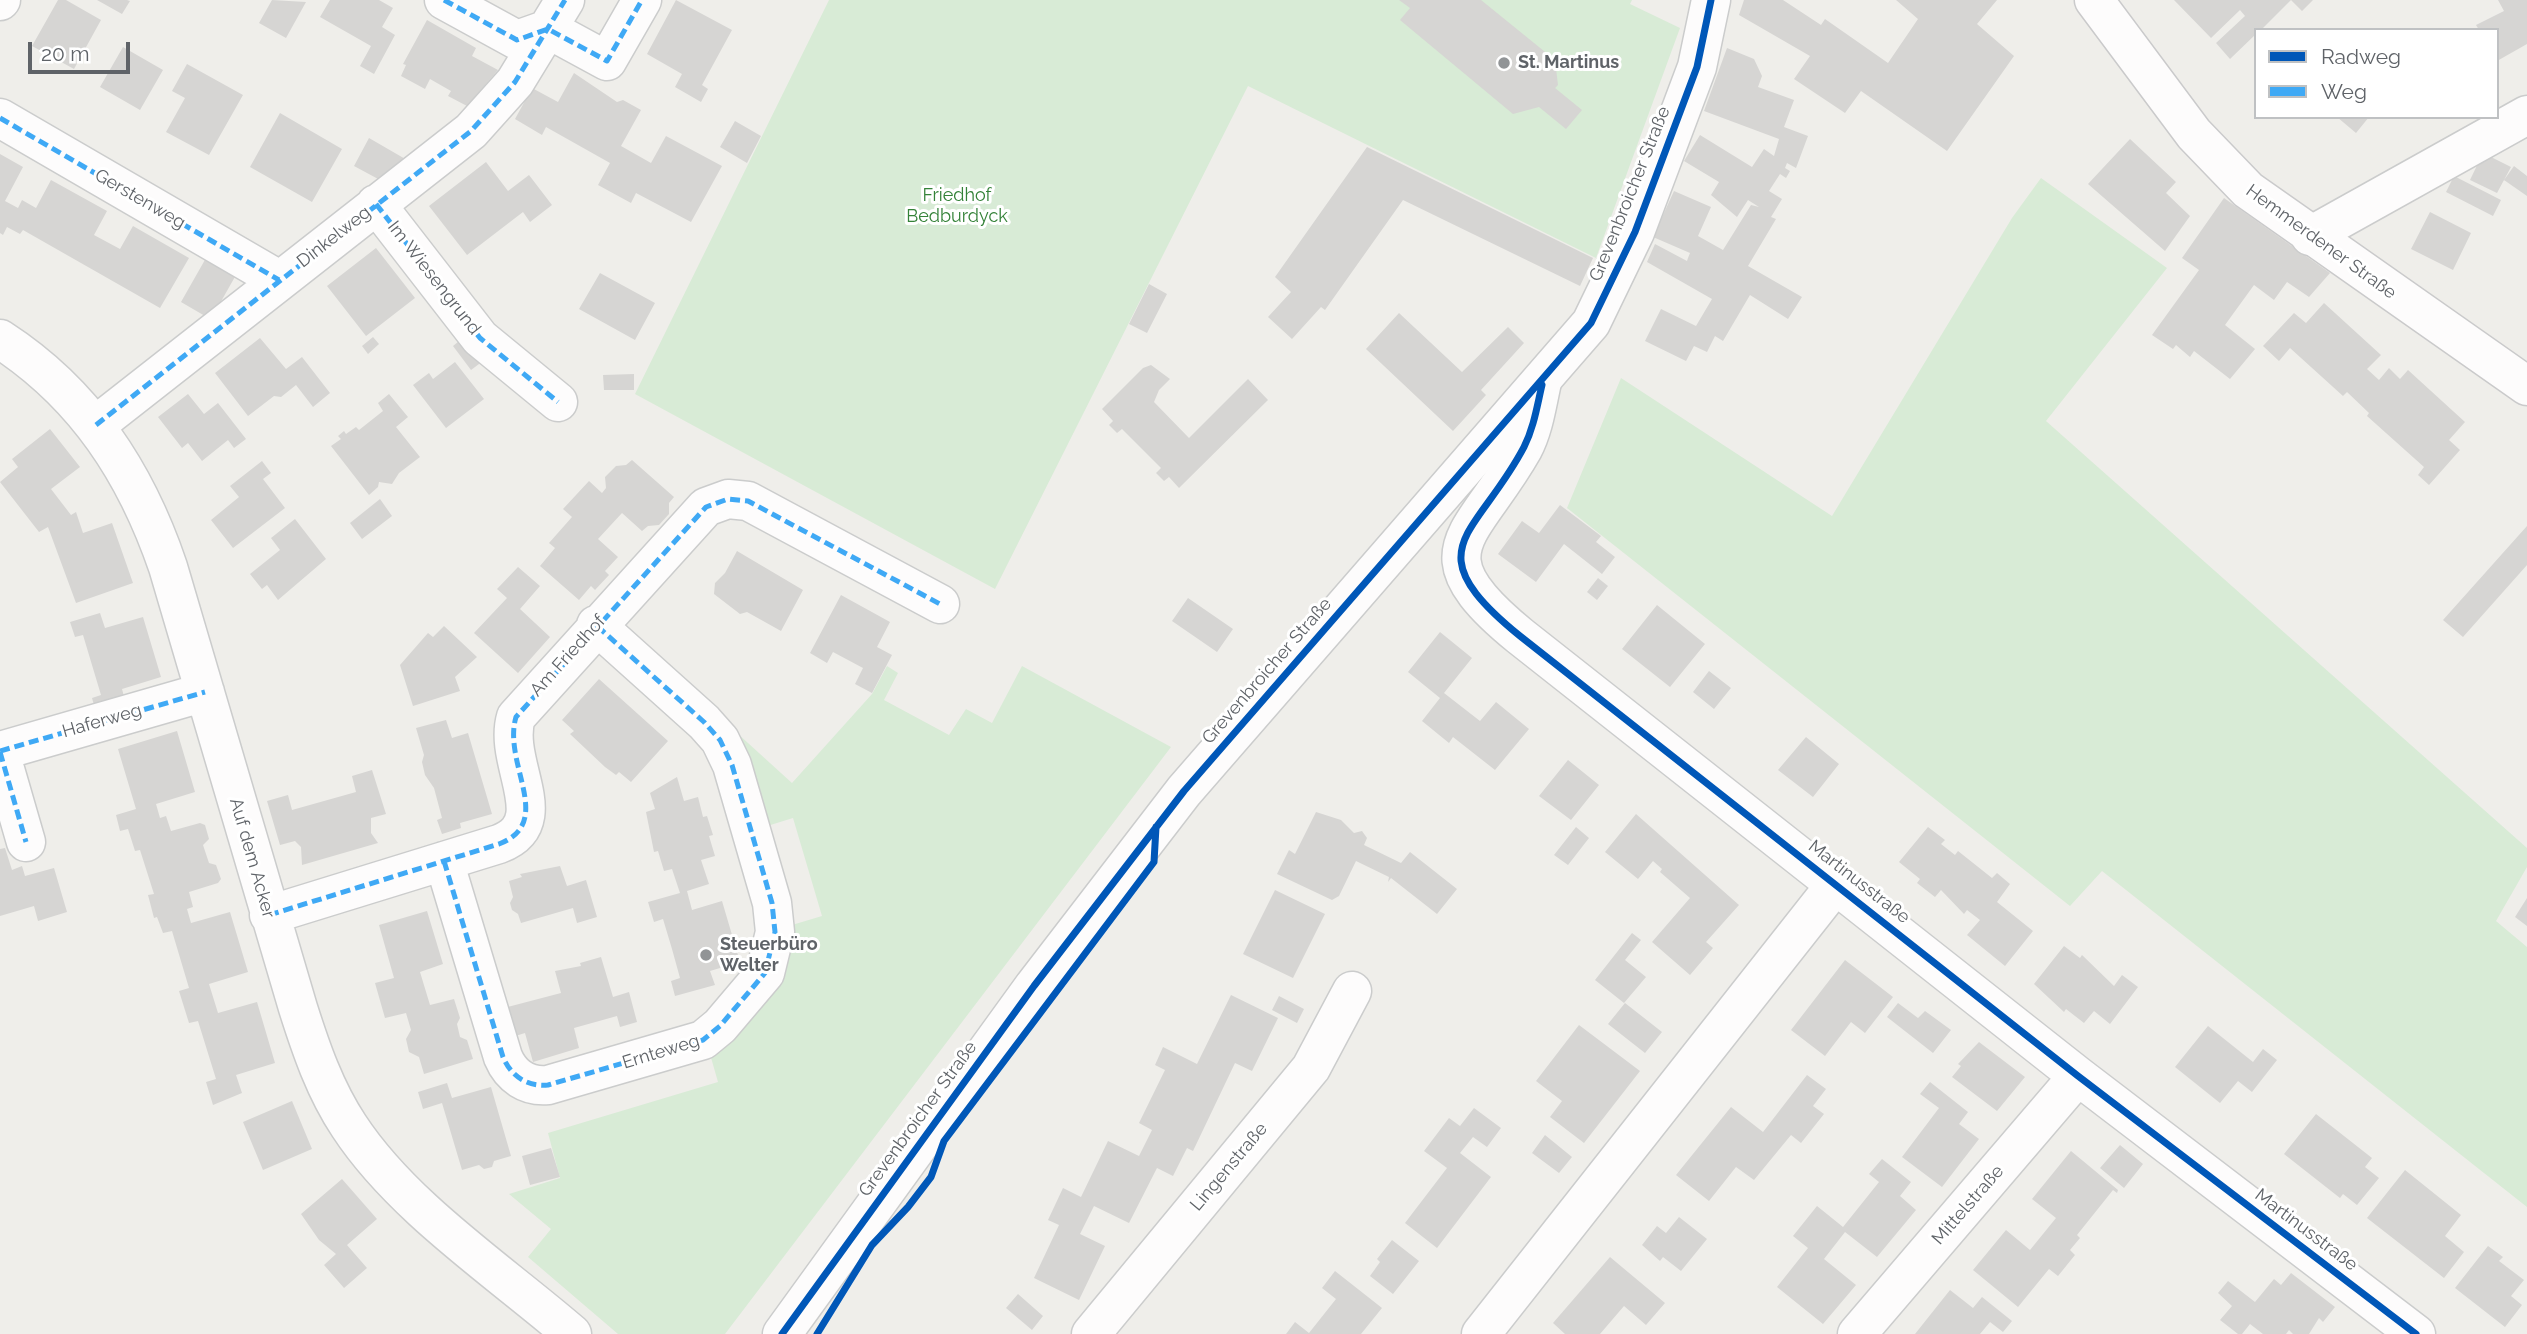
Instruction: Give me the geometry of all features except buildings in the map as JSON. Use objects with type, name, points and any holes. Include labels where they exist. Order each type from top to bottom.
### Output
[{"type":"street","points":[[444,0],[517,40],[556,15],[607,61],[642,0]]},
{"type":"street","name":"Grevenbroicher Straße","points":[[782,1334],[1034,986],[1184,790],[1591,323],[1624,258],[1697,67],[1711,0]]},
{"type":"street","name":"Hemmerdener Straße","points":[[2094,0],[2209,152],[2248,190],[2527,386]]},
{"type":"street","name":"Dinkelweg","points":[[96,425],[484,119],[515,82],[556,15]]},
{"type":"street","points":[[2310,236],[2527,115]]},
{"type":"street","name":"Gerstenweg","points":[[0,118],[279,280]]},
{"type":"street","name":"Im Wiesengrund","points":[[376,204],[480,338],[558,402]]},
{"type":"street","name":"Auf dem Acker","points":[[0,339],[43,370],[96,425],[130,475],[156,532],[269,915],[319,1070],[360,1142],[397,1185],[425,1211],[572,1334]]},
{"type":"street","name":"Martinusstraße","points":[[1542,382],[1534,422],[1524,446],[1464,541],[1461,552],[1466,581],[1475,595],[1502,621],[2391,1327]]},
{"type":"street","name":"Am Friedhof","points":[[269,915],[508,840],[525,825],[527,811],[512,746],[516,717],[697,513],[715,503],[735,498],[756,505],[940,604]]},
{"type":"street","name":"Ernteweg","points":[[444,861],[503,1057],[515,1076],[532,1084],[548,1085],[703,1040],[720,1026],[761,978],[773,942],[774,913],[726,751],[704,722],[596,625]]},
{"type":"street","name":"Haferweg","points":[[26,842],[0,751],[205,692]]},
{"type":"street","name":"Martinusstraße","points":[[1481,1334],[1836,884]]},
{"type":"street","name":"Lingenstraße","points":[[1091,1334],[1311,1068],[1352,990]]},
{"type":"street","name":"Mittelstraße","points":[[1857,1334],[2078,1076]]},
{"type":"green space","name":"Friedhof Bedburdyck","points":[[829,0],[1632,0],[1630,4],[1680,28],[1596,258],[1248,86],[995,589],[635,394]]},
{"type":"green space","points":[[2041,178],[2167,268],[2046,421],[2527,848],[2527,867],[2496,921],[2527,947],[2527,1207],[2102,871],[2070,906],[1567,508],[1621,378],[1832,516],[2012,218]]},
{"type":"green space","points":[[887,666],[898,673],[884,700],[949,735],[966,709],[992,723],[1022,666],[1171,747],[725,1334],[618,1334],[528,1257],[551,1229],[509,1194],[560,1178],[548,1133],[718,1082],[710,1054],[792,925],[822,916],[793,818],[764,827],[737,733],[792,783],[872,694]]},
{"type":"marked path","points":[[444,0],[517,40],[548,29],[607,61],[642,0]]},
{"type":"marked path","points":[[96,425],[471,131],[515,82],[565,0]]},
{"type":"marked path","points":[[0,118],[279,280]]},
{"type":"marked path","points":[[376,204],[480,338],[558,402]]},
{"type":"marked path","points":[[269,915],[499,844],[516,834],[524,821],[526,807],[515,754],[516,717],[706,507],[728,499],[748,501],[940,604]]},
{"type":"marked path","points":[[444,861],[503,1057],[510,1070],[527,1082],[548,1085],[703,1040],[720,1026],[765,973],[775,932],[772,903],[732,765],[720,740],[704,722],[596,625]]},
{"type":"marked path","points":[[0,751],[205,692]]},
{"type":"marked path","points":[[0,752],[26,842]]},
{"type":"cycle path","points":[[782,1334],[1034,986],[1184,791],[1591,323],[1635,232],[1697,67],[1711,0]]},
{"type":"cycle path","points":[[1542,385],[1533,424],[1524,447],[1506,478],[1473,524],[1464,543],[1461,562],[1468,582],[1487,606],[1520,636],[2078,1076],[2416,1334]]},
{"type":"cycle path","points":[[817,1334],[872,1245],[908,1207],[931,1177],[944,1141],[1154,862],[1156,827]]},
{"type":"place","name":"St. Martinus","points":[[1504,63]]},
{"type":"place","name":"Steuerbüro Welter","points":[[706,955]]}]
